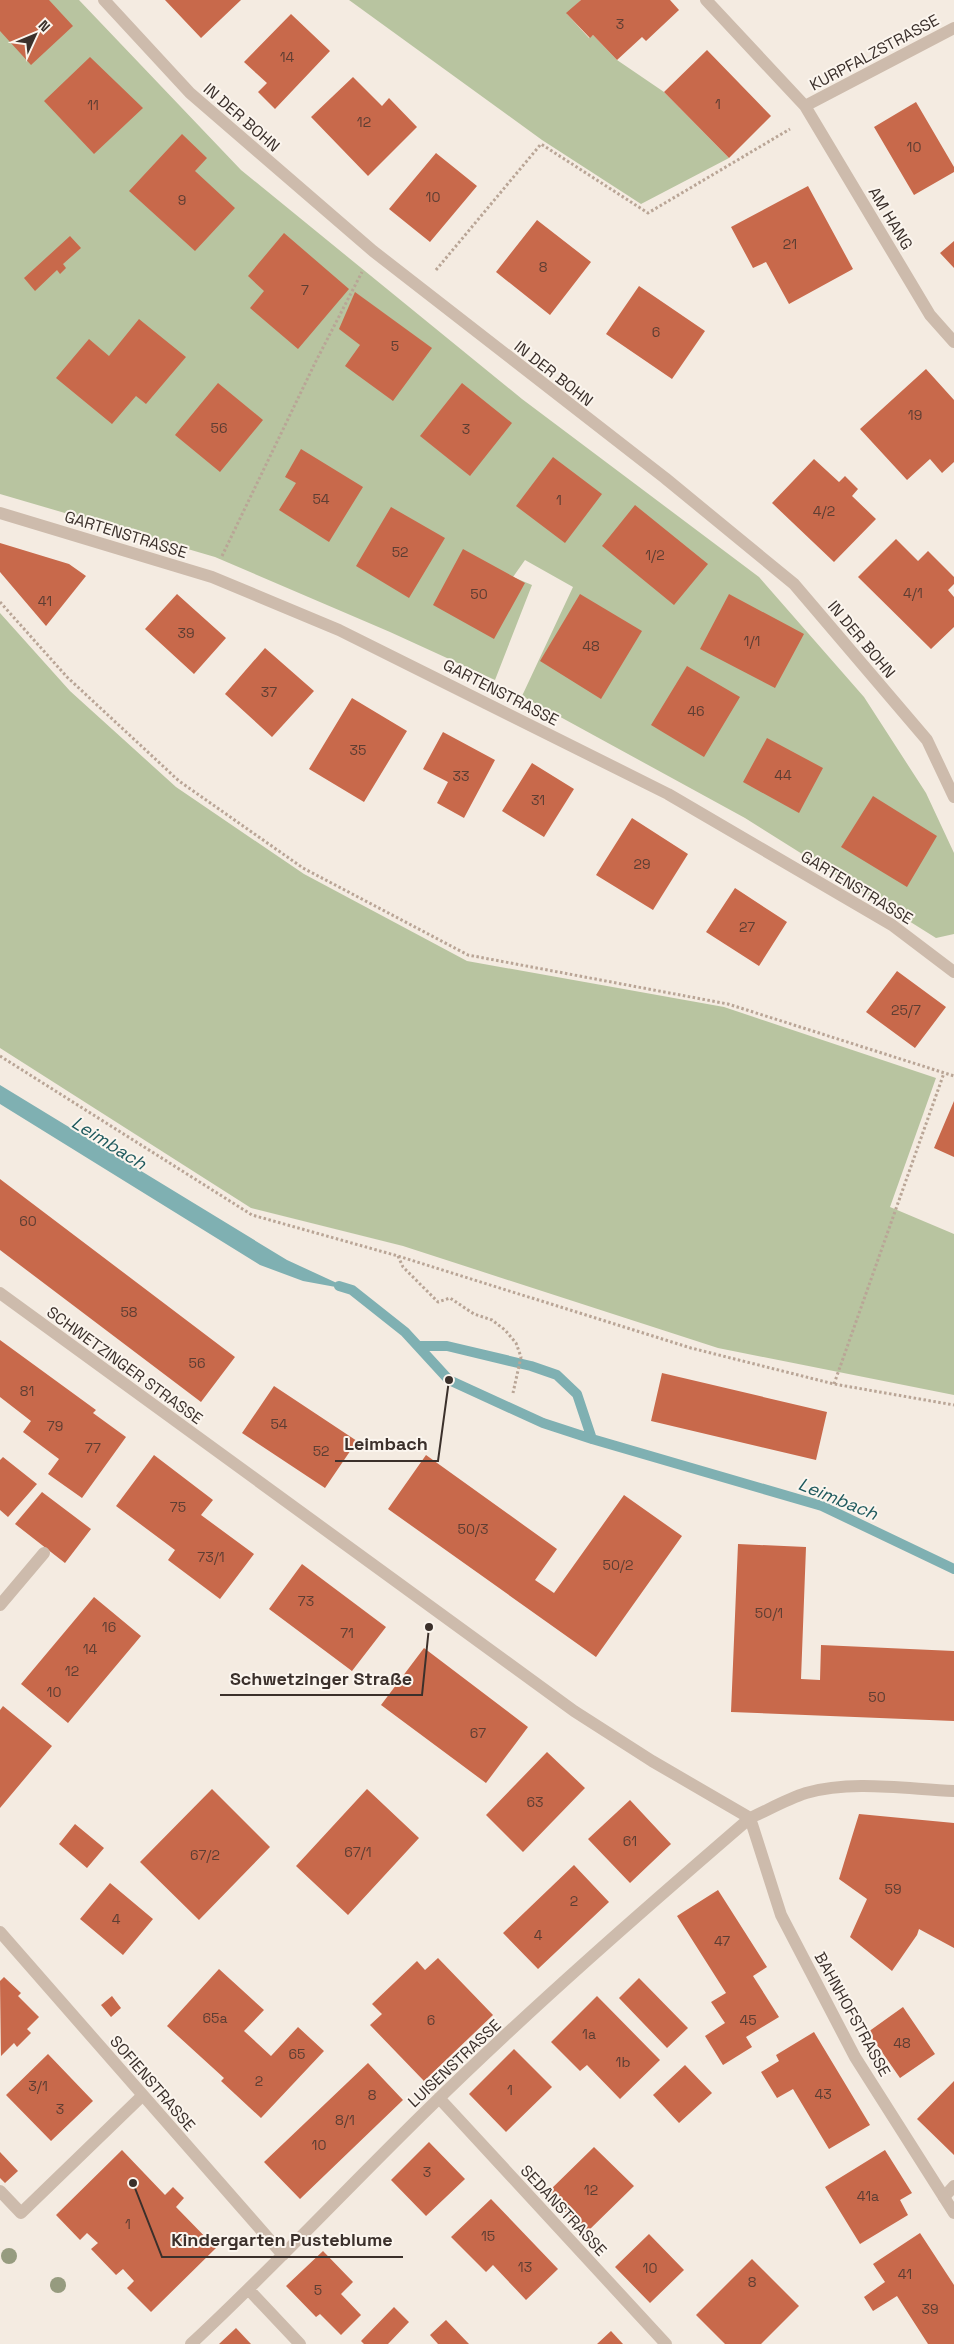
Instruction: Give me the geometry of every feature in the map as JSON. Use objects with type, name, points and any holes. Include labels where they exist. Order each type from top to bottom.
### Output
[{"type":"street","name":"IN DER BOHN","points":[[104,0],[190,93],[373,251],[419,289],[665,478],[794,584],[927,740],[954,797]]},
{"type":"street","name":"KURPFALZSTRASSE","points":[[706,0],[805,106],[954,28]]},
{"type":"street","name":"AM HANG","points":[[805,106],[930,315],[954,342]]},
{"type":"street","name":"GARTENSTRASSE","points":[[0,513],[212,577],[339,630],[668,794],[892,925],[954,972]]},
{"type":"street","name":"SCHWETZINGER STRASSE","points":[[0,1293],[574,1711],[652,1761],[750,1818]]},
{"type":"street","points":[[0,1605],[44,1553]]},
{"type":"street","points":[[750,1818],[804,1794],[826,1788],[848,1786],[954,1791]]},
{"type":"street","name":"LUISENSTRASSE","points":[[191,2344],[249,2290],[439,2098],[622,1929],[750,1818]]},
{"type":"street","name":"BAHNHOFSTRASSE","points":[[750,1818],[781,1915],[855,2057],[954,2212]]},
{"type":"street","name":"SOFIENSTRASSE","points":[[0,1932],[283,2255]]},
{"type":"street","points":[[0,2191],[22,2214],[142,2096]]},
{"type":"street","name":"SEDANSTRASSE","points":[[439,2098],[666,2344]]},
{"type":"street","points":[[944,2197],[954,2186]]},
{"type":"street","points":[[249,2290],[300,2344]]},
{"type":"path","points":[[419,289],[542,144],[648,213],[800,122],[805,106]]},
{"type":"path","points":[[212,577],[315,363],[373,251]]},
{"type":"path","points":[[0,602],[67,677],[179,781],[303,868],[468,955],[728,1004],[954,1076]]},
{"type":"path","points":[[0,1056],[252,1215],[398,1256],[691,1348],[834,1384],[954,1405]]},
{"type":"path","points":[[834,1384],[944,1072]]},
{"type":"path","points":[[398,1256],[403,1267],[438,1302],[450,1298],[474,1314],[492,1320],[505,1330],[516,1343],[521,1356],[513,1393]]},
{"type":"green space","points":[[0,0],[79,0],[241,170],[522,399],[759,577],[864,697],[926,793],[954,853],[954,934],[936,938],[745,818],[522,696],[573,587],[525,560],[513,577],[532,585],[495,680],[390,632],[215,557],[0,494]]},
{"type":"green space","points":[[349,0],[581,0],[567,14],[589,38],[593,35],[617,60],[664,92],[729,158],[641,204],[542,140]]},
{"type":"green space","points":[[0,613],[70,691],[176,787],[304,874],[467,961],[724,1007],[936,1078],[890,1207],[954,1234],[954,1395],[718,1348],[403,1246],[251,1208],[0,1048]]},
{"type":"water","points":[[0,1085],[287,1260],[352,1290],[303,1281],[260,1265],[0,1104]]},
{"type":"building","points":[[0,0],[49,0],[73,26],[31,65],[0,31]]},
{"type":"building","points":[[165,0],[241,0],[201,38]]},
{"type":"building","points":[[581,0],[670,0],[679,10],[646,41],[642,37],[617,60],[593,35],[590,38],[566,13]]},
{"type":"building","points":[[291,14],[330,51],[275,109],[258,92],[267,83],[244,62]]},
{"type":"building","points":[[707,50],[771,116],[729,158],[664,92]]},
{"type":"building","points":[[90,57],[143,108],[94,154],[44,101]]},
{"type":"building","points":[[353,77],[382,106],[389,98],[417,127],[368,176],[311,117]]},
{"type":"building","points":[[916,102],[954,167],[954,172],[914,195],[874,127]]},
{"type":"building","points":[[182,134],[207,158],[195,171],[235,208],[195,251],[129,191]]},
{"type":"building","points":[[436,153],[477,186],[430,242],[389,209]]},
{"type":"building","points":[[808,186],[853,269],[789,304],[766,262],[753,268],[731,227]]},
{"type":"building","points":[[537,220],[591,262],[550,315],[496,272]]},
{"type":"building","points":[[284,233],[349,289],[298,349],[250,308],[264,291],[248,276]]},
{"type":"building","points":[[70,236],[81,248],[63,264],[66,268],[60,274],[57,270],[35,291],[24,278]]},
{"type":"building","points":[[954,241],[954,268],[940,253]]},
{"type":"building","points":[[639,286],[705,331],[672,379],[606,334]]},
{"type":"building","points":[[355,292],[432,348],[393,401],[345,366],[360,345],[339,329]]},
{"type":"building","points":[[139,319],[186,357],[146,404],[136,396],[112,424],[56,378],[89,339],[109,356]]},
{"type":"building","points":[[926,369],[954,400],[954,462],[942,473],[930,459],[907,480],[860,429]]},
{"type":"building","points":[[218,383],[263,420],[220,472],[175,435]]},
{"type":"building","points":[[462,383],[512,423],[470,476],[420,436]]},
{"type":"building","points":[[301,449],[363,487],[329,542],[279,510],[296,483],[285,477]]},
{"type":"building","points":[[553,457],[602,494],[565,543],[516,506]]},
{"type":"building","points":[[814,459],[839,482],[845,476],[858,489],[852,496],[876,519],[834,562],[772,503]]},
{"type":"building","points":[[635,505],[708,564],[674,605],[602,546]]},
{"type":"building","points":[[391,507],[445,538],[409,598],[356,566]]},
{"type":"building","points":[[896,539],[918,561],[928,551],[954,577],[954,584],[948,590],[954,597],[954,627],[931,649],[858,577]]},
{"type":"building","points":[[0,543],[69,564],[86,576],[46,626],[0,572]]},
{"type":"building","points":[[463,549],[525,583],[494,639],[433,605]]},
{"type":"building","points":[[177,594],[226,638],[194,674],[145,629]]},
{"type":"building","points":[[580,594],[642,631],[601,699],[540,661]]},
{"type":"building","points":[[729,594],[804,634],[775,688],[700,649]]},
{"type":"building","points":[[265,648],[314,691],[272,737],[225,694]]},
{"type":"building","points":[[687,666],[740,697],[704,757],[651,725]]},
{"type":"building","points":[[352,698],[407,731],[364,802],[309,769]]},
{"type":"building","points":[[443,732],[495,760],[464,818],[437,803],[448,782],[423,769]]},
{"type":"building","points":[[767,738],[823,768],[799,813],[743,782]]},
{"type":"building","points":[[532,763],[574,789],[544,837],[502,811]]},
{"type":"building","points":[[873,796],[937,836],[907,887],[841,847]]},
{"type":"building","points":[[632,818],[688,854],[653,910],[596,875]]},
{"type":"building","points":[[735,888],[787,922],[759,966],[706,932]]},
{"type":"building","points":[[897,971],[946,1007],[915,1048],[866,1012]]},
{"type":"building","points":[[954,1101],[954,1157],[934,1148]]},
{"type":"building","points":[[0,1179],[235,1357],[201,1402],[0,1250]]},
{"type":"building","points":[[0,1340],[96,1410],[93,1413],[126,1437],[82,1498],[48,1474],[59,1459],[23,1432],[31,1421],[0,1397]]},
{"type":"building","points":[[662,1373],[827,1412],[816,1460],[651,1421]]},
{"type":"building","points":[[274,1386],[357,1441],[325,1488],[242,1433]]},
{"type":"building","points":[[154,1455],[213,1500],[201,1515],[254,1554],[220,1599],[168,1560],[175,1550],[116,1506]]},
{"type":"building","points":[[426,1455],[557,1549],[535,1580],[554,1593],[624,1495],[682,1536],[596,1657],[388,1509]]},
{"type":"building","points":[[3,1457],[37,1484],[8,1517],[0,1510],[0,1460]]},
{"type":"building","points":[[42,1492],[91,1529],[65,1563],[15,1524]]},
{"type":"building","points":[[738,1544],[806,1547],[801,1679],[820,1680],[821,1645],[954,1651],[954,1721],[731,1712]]},
{"type":"building","points":[[302,1564],[386,1627],[352,1671],[269,1609]]},
{"type":"building","points":[[94,1597],[141,1636],[68,1723],[21,1684]]},
{"type":"building","points":[[424,1648],[528,1727],[486,1783],[381,1705]]},
{"type":"building","points":[[3,1706],[52,1746],[0,1808],[0,1710]]},
{"type":"building","points":[[547,1752],[585,1788],[523,1852],[486,1815]]},
{"type":"building","points":[[212,1789],[270,1847],[199,1920],[140,1862]]},
{"type":"building","points":[[367,1789],[419,1838],[348,1915],[296,1866]]},
{"type":"building","points":[[630,1800],[671,1844],[630,1883],[588,1839]]},
{"type":"building","points":[[859,1814],[954,1823],[954,1948],[919,1929],[917,1935],[892,1971],[850,1937],[867,1899],[839,1879]]},
{"type":"building","points":[[75,1824],[104,1848],[87,1868],[59,1844]]},
{"type":"building","points":[[574,1865],[609,1902],[538,1969],[503,1933]]},
{"type":"building","points":[[110,1883],[153,1919],[123,1955],[80,1919]]},
{"type":"building","points":[[718,1890],[767,1967],[753,1976],[779,2017],[746,2037],[752,2047],[723,2065],[705,2036],[725,2023],[711,2002],[726,1993],[677,1916]]},
{"type":"building","points":[[438,1958],[493,2015],[424,2081],[370,2025],[382,2014],[372,2004],[417,1961],[425,1970]]},
{"type":"building","points":[[219,1969],[264,2010],[244,2031],[271,2056],[298,2027],[324,2051],[261,2118],[221,2081],[224,2078],[167,2026]]},
{"type":"building","points":[[4,1977],[21,1993],[18,1996],[39,2017],[27,2029],[31,2033],[17,2047],[14,2043],[1,2056],[0,1981]]},
{"type":"building","points":[[639,1978],[688,2028],[667,2048],[619,1998]]},
{"type":"building","points":[[112,1996],[121,2008],[111,2017],[101,2005]]},
{"type":"building","points":[[597,1996],[660,2060],[620,2099],[587,2065],[580,2071],[551,2042]]},
{"type":"building","points":[[903,2007],[935,2054],[900,2078],[868,2032]]},
{"type":"building","points":[[814,2032],[870,2125],[829,2149],[793,2089],[777,2098],[761,2072],[779,2061],[776,2055]]},
{"type":"building","points":[[514,2049],[552,2087],[506,2132],[469,2094]]},
{"type":"building","points":[[48,2054],[93,2101],[51,2141],[6,2095]]},
{"type":"building","points":[[368,2063],[403,2100],[300,2199],[264,2162]]},
{"type":"building","points":[[685,2065],[712,2093],[679,2123],[653,2095]]},
{"type":"building","points":[[954,2081],[954,2155],[917,2119]]},
{"type":"building","points":[[429,2142],[465,2179],[426,2216],[391,2180]]},
{"type":"building","points":[[594,2147],[634,2186],[586,2233],[547,2193]]},
{"type":"building","points":[[122,2150],[165,2195],[173,2187],[184,2198],[176,2207],[216,2248],[151,2312],[127,2288],[134,2281],[123,2269],[116,2275],[91,2249],[98,2243],[87,2233],[80,2240],[56,2215]]},
{"type":"building","points":[[885,2150],[912,2193],[900,2200],[908,2215],[860,2244],[825,2187]]},
{"type":"building","points":[[0,2152],[18,2171],[5,2183],[0,2178]]},
{"type":"building","points":[[491,2199],[558,2269],[526,2300],[493,2265],[486,2272],[451,2237]]},
{"type":"building","points":[[920,2233],[954,2285],[954,2344],[928,2344],[897,2296],[873,2311],[864,2297],[885,2282],[873,2264]]},
{"type":"building","points":[[649,2234],[684,2270],[650,2303],[615,2267]]},
{"type":"building","points":[[323,2251],[353,2282],[341,2294],[361,2315],[341,2335],[320,2314],[316,2317],[286,2286]]},
{"type":"building","points":[[752,2259],[799,2306],[761,2344],[725,2344],[696,2315]]},
{"type":"building","points":[[394,2307],[409,2322],[388,2344],[364,2344],[361,2341]]},
{"type":"building","points":[[446,2320],[469,2344],[438,2344],[430,2335]]},
{"type":"building","points":[[236,2328],[251,2344],[219,2344]]},
{"type":"building","points":[[611,2331],[623,2344],[597,2344]]},
{"type":"waterway","name":"Leimbach","points":[[339,1286],[352,1290],[405,1332],[449,1380],[543,1423],[822,1506],[954,1569]]},
{"type":"waterway","points":[[418,1346],[447,1346],[531,1366],[557,1375],[577,1394],[592,1439]]},
{"type":"place","name":"Leimbach","points":[[449,1380]]},
{"type":"place","name":"Schwetzinger Straße","points":[[429,1627]]},
{"type":"place","name":"Kindergarten Pusteblume","points":[[133,2183]]}]
